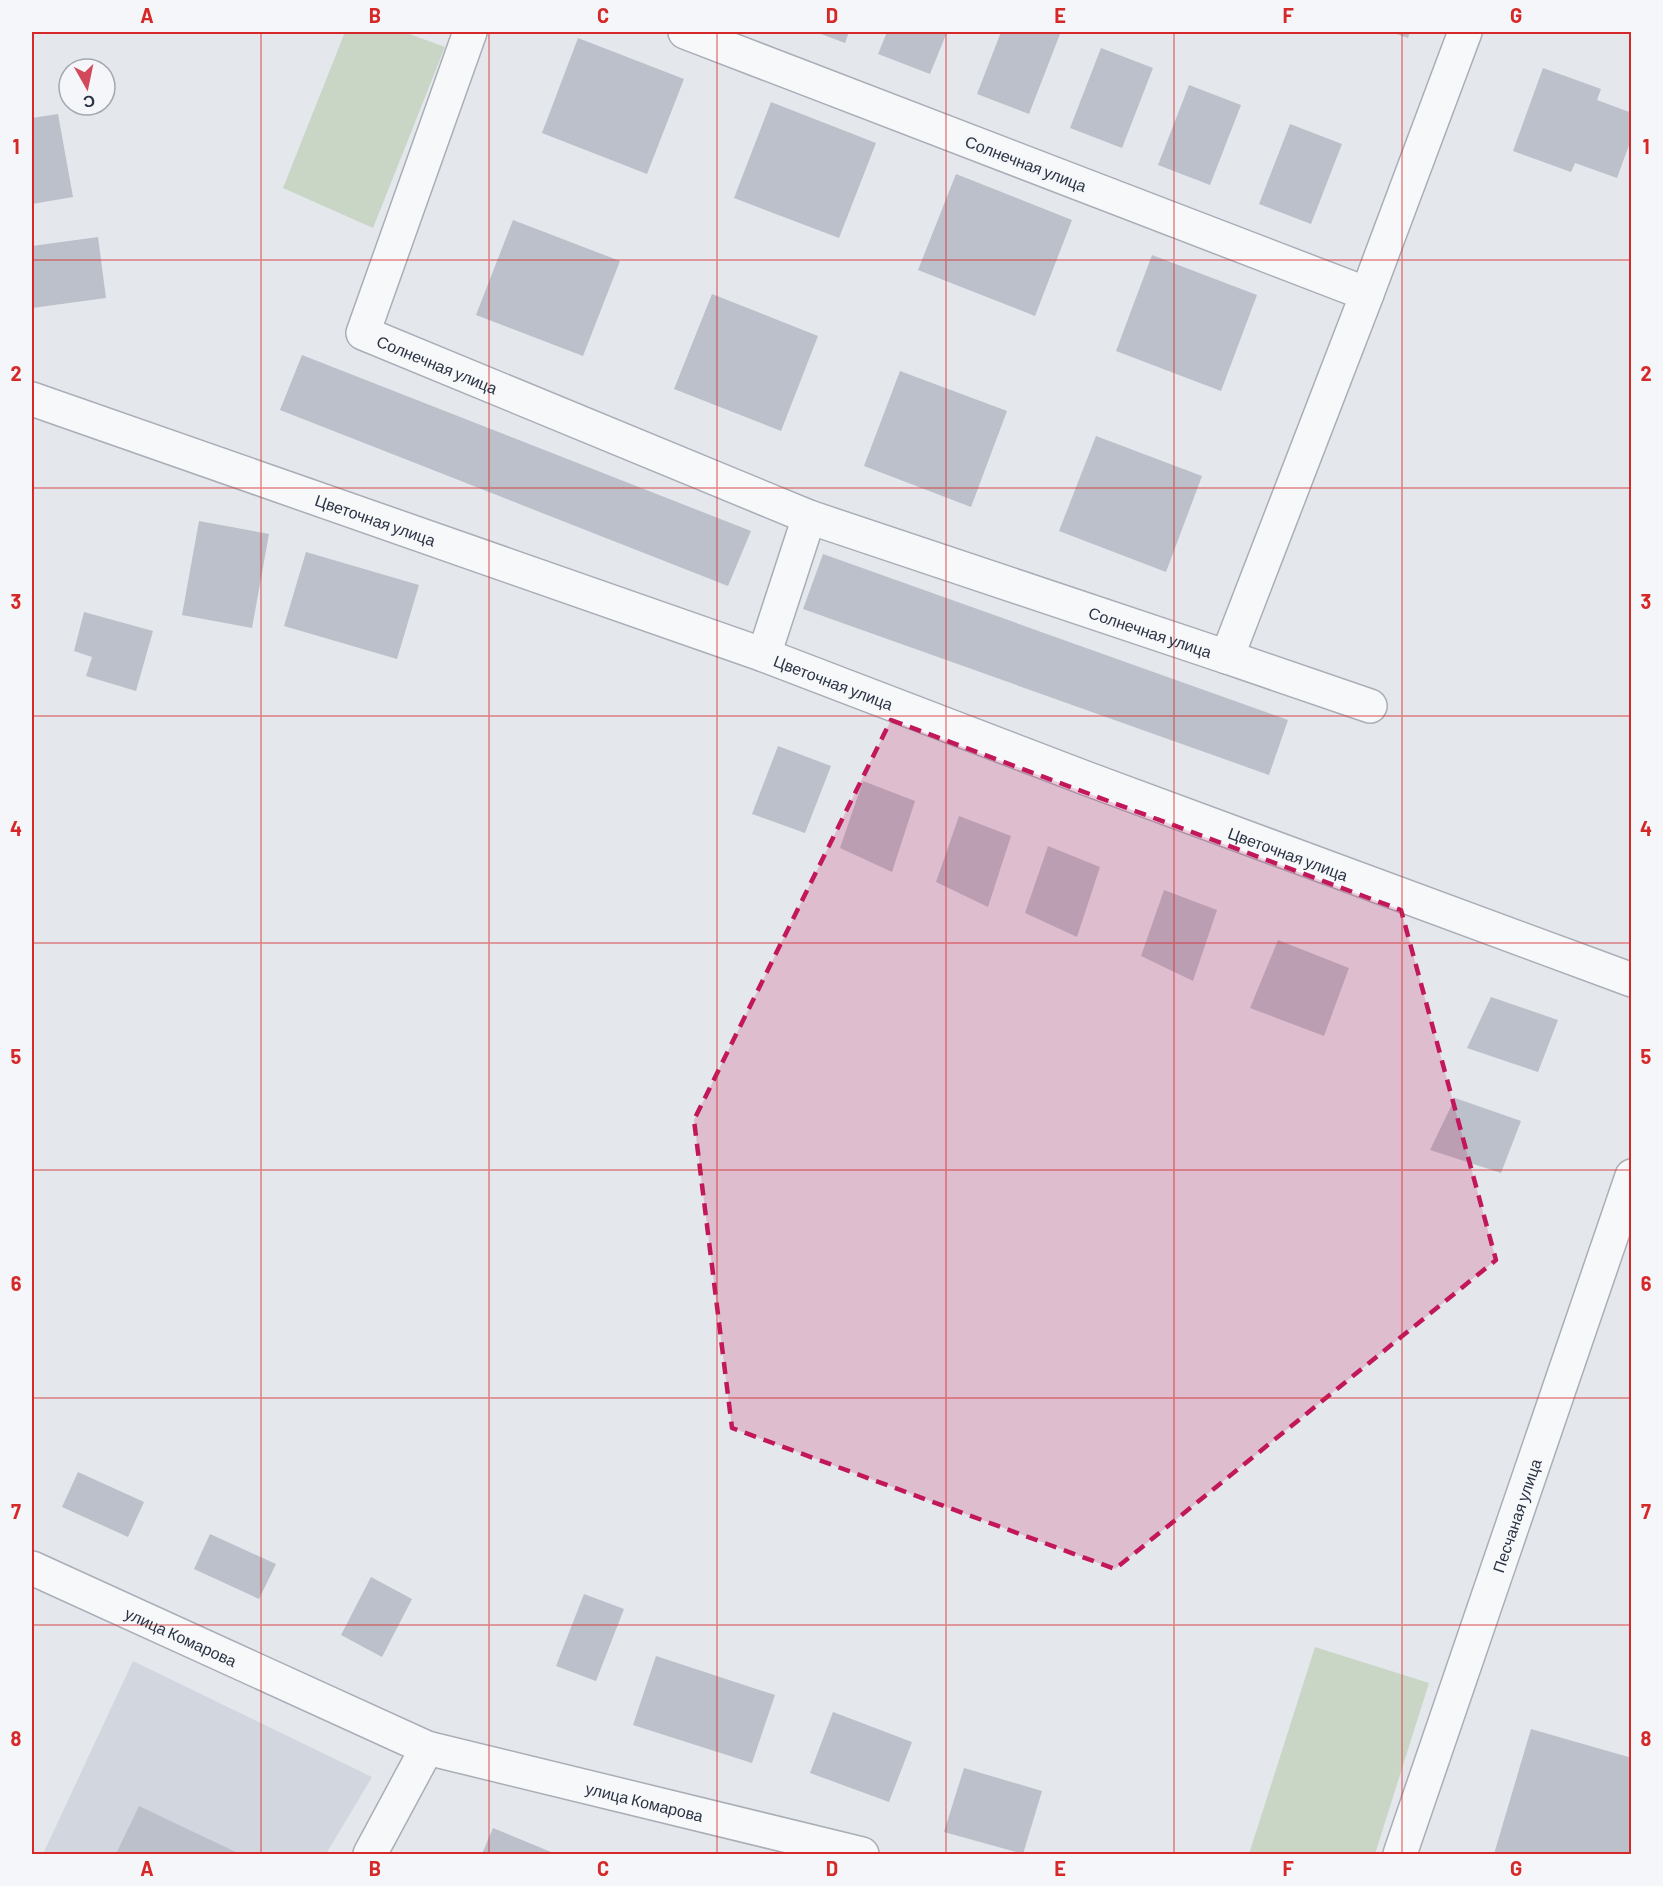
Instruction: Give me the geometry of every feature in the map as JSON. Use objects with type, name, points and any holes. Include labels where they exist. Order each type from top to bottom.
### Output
[{"type":"street","name":"Солнечная улица","points":[[470,32],[363,333],[809,517],[1227,657],[1465,32]]},
{"type":"street","name":"Солнечная улица","points":[[685,32],[1367,294]]},
{"type":"street","name":"Цветочная улица","points":[[32,399],[765,655],[1088,779],[1632,980]]},
{"type":"street","points":[[765,655],[809,517]]},
{"type":"street","points":[[1227,657],[1370,706]]},
{"type":"street","name":"Песчаная улица","points":[[1400,1854],[1632,1176]]},
{"type":"street","name":"улица Комарова","points":[[32,1568],[427,1748],[862,1854]]},
{"type":"street","points":[[369,1854],[427,1748]]},
{"type":"highlighted area","points":[[891,720],[1401,910],[1496,1260],[1115,1569],[732,1428],[694,1120]]},
{"type":"shaded area","points":[[133,1661],[372,1777],[326,1854],[43,1854]]},
{"type":"green space","points":[[345,32],[404,32],[445,47],[373,228],[283,188]]},
{"type":"green space","points":[[1315,1647],[1429,1683],[1375,1854],[1249,1854]]},
{"type":"building","points":[[816,32],[849,32],[845,43]]},
{"type":"building","points":[[887,32],[947,32],[930,74],[878,54]]},
{"type":"building","points":[[1001,32],[1060,34],[1029,114],[977,94]]},
{"type":"building","points":[[1391,32],[1410,32],[1408,38]]},
{"type":"building","points":[[578,38],[684,79],[647,174],[542,133]]},
{"type":"building","points":[[1101,48],[1153,68],[1122,148],[1070,128]]},
{"type":"building","points":[[1543,68],[1601,89],[1597,100],[1632,113],[1632,137],[1617,178],[1575,163],[1571,172],[1513,151]]},
{"type":"building","points":[[1189,85],[1241,105],[1210,185],[1158,165]]},
{"type":"building","points":[[771,102],[876,143],[839,238],[734,198]]},
{"type":"building","points":[[57,114],[59,117],[73,197],[32,204],[32,118]]},
{"type":"building","points":[[1290,124],[1342,144],[1311,224],[1259,204]]},
{"type":"building","points":[[956,174],[1072,220],[1035,316],[918,270]]},
{"type":"building","points":[[513,220],[620,261],[583,356],[476,315]]},
{"type":"building","points":[[98,237],[106,298],[32,308],[32,246]]},
{"type":"building","points":[[1152,255],[1257,295],[1221,391],[1116,351]]},
{"type":"building","points":[[712,294],[818,336],[781,431],[674,389]]},
{"type":"building","points":[[302,355],[751,531],[728,586],[280,410]]},
{"type":"building","points":[[900,371],[1007,411],[971,507],[864,466]]},
{"type":"building","points":[[1096,436],[1202,476],[1166,572],[1059,531]]},
{"type":"building","points":[[199,521],[269,534],[252,628],[182,615]]},
{"type":"building","points":[[306,552],[419,585],[397,659],[284,626]]},
{"type":"building","points":[[823,554],[1288,720],[1269,775],[803,609]]},
{"type":"building","points":[[84,612],[153,631],[136,691],[86,676],[92,657],[74,651]]},
{"type":"building","points":[[778,746],[831,766],[805,833],[752,814]]},
{"type":"building","points":[[863,781],[915,801],[892,872],[840,848]]},
{"type":"building","points":[[959,816],[1011,836],[988,907],[936,882]]},
{"type":"building","points":[[1048,846],[1100,867],[1077,937],[1025,913]]},
{"type":"building","points":[[1164,890],[1217,910],[1193,981],[1141,956]]},
{"type":"building","points":[[1278,940],[1349,968],[1324,1036],[1250,1008]]},
{"type":"building","points":[[1491,997],[1558,1020],[1538,1072],[1467,1048]]},
{"type":"building","points":[[1455,1098],[1521,1121],[1501,1173],[1430,1150]]},
{"type":"building","points":[[78,1472],[144,1502],[128,1537],[62,1507]]},
{"type":"building","points":[[210,1534],[276,1564],[259,1599],[194,1569]]},
{"type":"building","points":[[371,1577],[412,1599],[382,1657],[341,1635]]},
{"type":"building","points":[[584,1594],[624,1609],[596,1681],[556,1666]]},
{"type":"building","points":[[656,1656],[775,1695],[752,1763],[633,1725]]},
{"type":"building","points":[[833,1712],[912,1742],[889,1802],[810,1773]]},
{"type":"building","points":[[1531,1729],[1632,1758],[1632,1854],[1494,1854]]},
{"type":"building","points":[[964,1768],[1042,1791],[1023,1854],[944,1832]]},
{"type":"building","points":[[139,1806],[240,1854],[116,1854]]},
{"type":"building","points":[[493,1828],[556,1854],[482,1854]]}]
